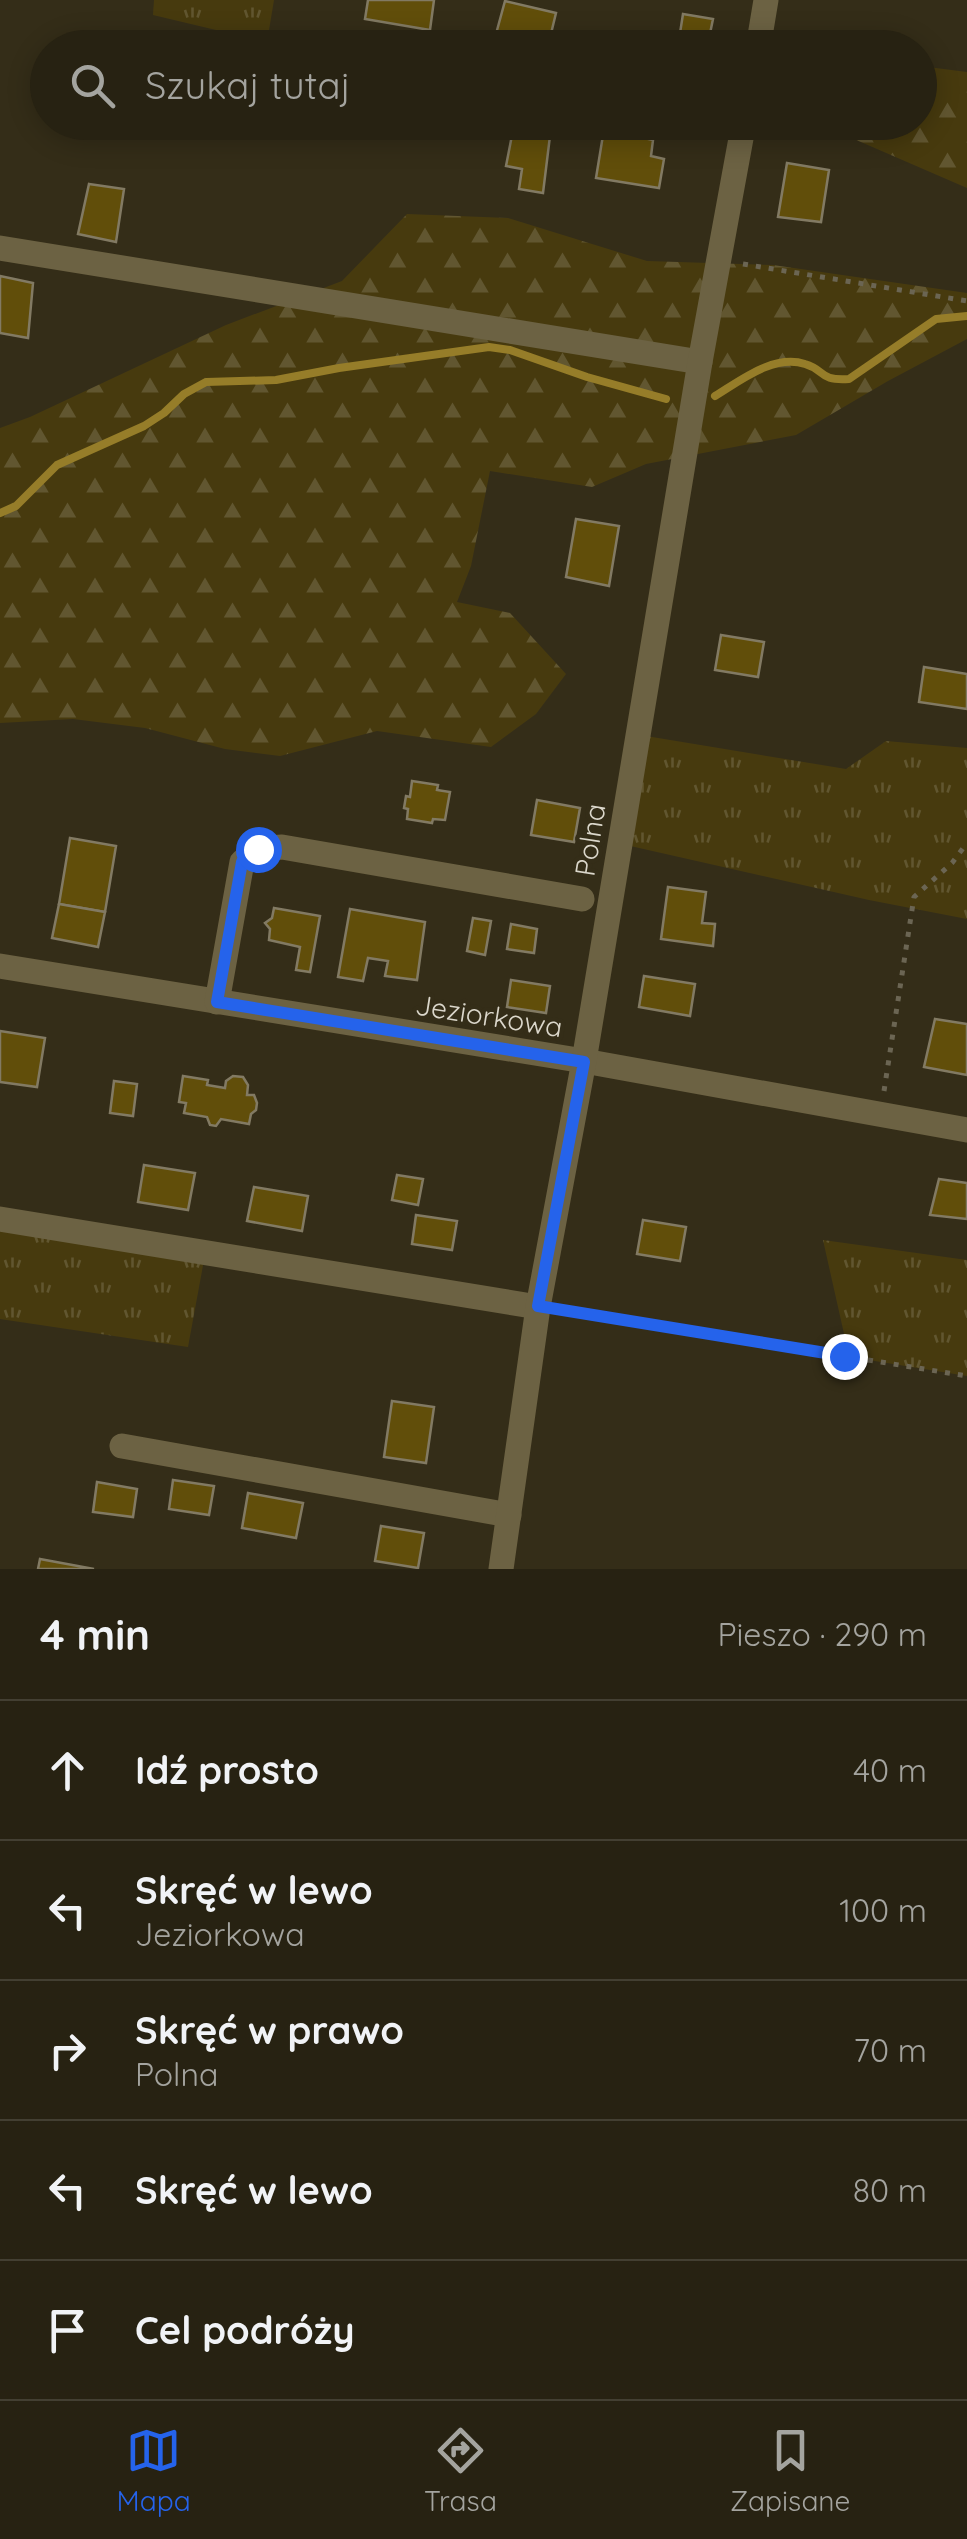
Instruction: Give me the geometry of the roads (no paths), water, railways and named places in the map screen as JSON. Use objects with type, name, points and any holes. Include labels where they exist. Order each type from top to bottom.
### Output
[{"type":"street","points":[[761,30],[766,0]]},
{"type":"street","name":"Polna","points":[[500,1569],[538,1306],[584,1062],[700,362],[741,140]]},
{"type":"street","points":[[0,248],[700,362]]},
{"type":"street","points":[[217,1002],[242,862],[258,849],[282,848],[582,899]]},
{"type":"street","name":"Jeziorkowa","points":[[0,966],[584,1062],[967,1130]]},
{"type":"street","points":[[0,1220],[538,1306]]},
{"type":"street","points":[[122,1446],[509,1515]]},
{"type":"waterway","points":[[715,396],[757,371],[781,363],[805,364],[827,377],[849,379],[936,319],[967,316]]},
{"type":"waterway","points":[[0,513],[16,506],[57,465],[144,426],[206,382],[276,380],[489,347],[510,350],[666,399]]}]
